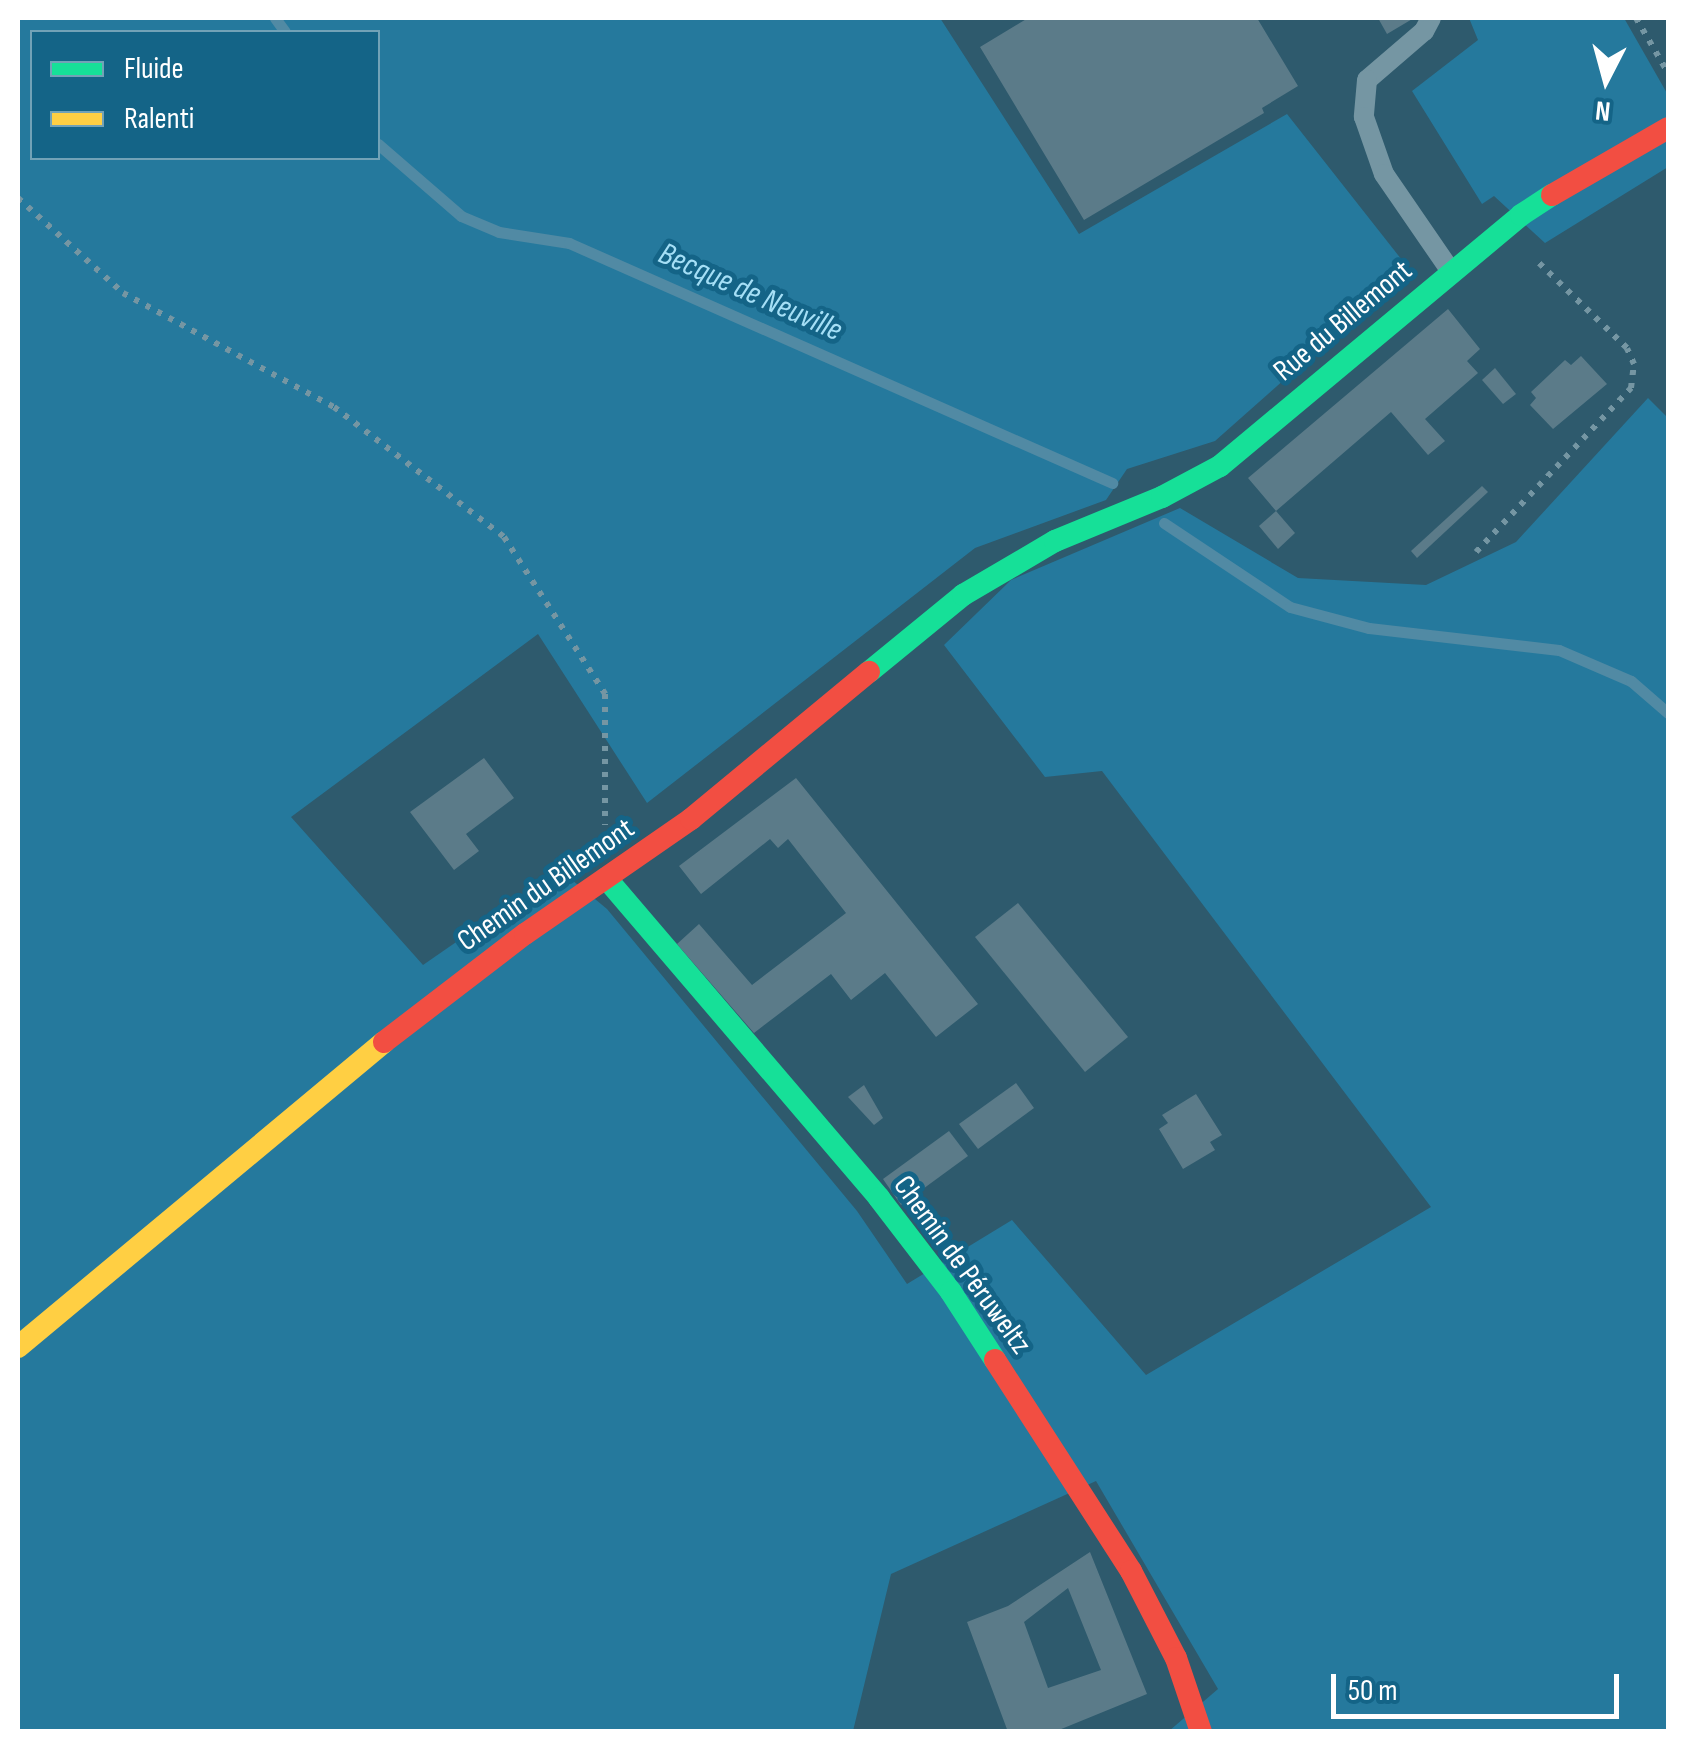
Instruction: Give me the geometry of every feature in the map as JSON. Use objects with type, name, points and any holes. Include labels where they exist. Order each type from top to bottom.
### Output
[{"type":"street","name":"Rue du Billemont","points":[[1131,508],[1172,493],[1220,466],[1450,270],[1668,109]]},
{"type":"street","name":"Rue du Billemont","points":[[1589,170],[1668,128]]},
{"type":"street","name":"Chemin du Billemont","points":[[18,1347],[375,1048],[691,820],[964,595],[1038,550],[1131,508]]},
{"type":"street","name":"Chemin de Péruweltz","points":[[606,878],[891,1213],[951,1292],[1131,1571],[1176,1658],[1201,1732]]},
{"type":"lane","points":[[1431,18],[1424,31],[1400,47],[1368,80],[1364,117],[1384,174],[1450,270]]},
{"type":"path","points":[[1636,18],[1668,73]]},
{"type":"path","points":[[18,198],[123,293],[334,406],[504,537],[605,694],[606,878]]},
{"type":"path","points":[[1476,552],[1632,388],[1634,364],[1626,348],[1504,229]]},
{"type":"shaded area","points":[[18,18],[940,18],[1079,234],[1287,114],[1409,269],[1215,441],[1127,469],[1106,500],[975,548],[647,803],[538,634],[291,817],[423,965],[560,870],[607,909],[857,1211],[907,1284],[1012,1220],[1146,1375],[1431,1207],[1102,771],[1045,777],[944,645],[1011,580],[1180,508],[1298,578],[1426,585],[1516,542],[1648,398],[1668,418],[1668,1731],[1169,1731],[1218,1689],[1096,1481],[891,1574],[853,1731],[18,1731]]},
{"type":"shaded area","points":[[1469,18],[1624,18],[1668,95],[1668,167],[1545,243],[1494,196],[1482,204],[1412,91],[1478,40]]},
{"type":"building","points":[[1028,18],[1257,18],[1298,86],[1262,108],[1264,113],[1084,220],[980,47]]},
{"type":"building","points":[[1378,18],[1414,18],[1387,34]]},
{"type":"building","points":[[1448,309],[1480,349],[1467,361],[1478,373],[1425,419],[1445,441],[1428,455],[1391,412],[1276,511],[1248,478]]},
{"type":"building","points":[[1581,356],[1607,384],[1553,429],[1530,405],[1536,398],[1531,392],[1565,360],[1571,365]]},
{"type":"building","points":[[1495,368],[1516,394],[1503,404],[1482,380]]},
{"type":"building","points":[[1482,486],[1488,492],[1417,558],[1411,551]]},
{"type":"building","points":[[1276,511],[1295,533],[1278,549],[1259,526]]},
{"type":"building","points":[[484,758],[514,798],[466,834],[479,851],[454,870],[410,812]]},
{"type":"building","points":[[796,778],[978,1004],[936,1037],[885,973],[851,1000],[831,974],[754,1033],[677,944],[699,924],[752,985],[846,913],[788,839],[778,848],[770,839],[701,894],[679,866]]},
{"type":"building","points":[[1018,903],[1128,1037],[1085,1072],[975,937]]},
{"type":"building","points":[[1016,1083],[1034,1108],[978,1149],[959,1124]]},
{"type":"building","points":[[864,1085],[883,1118],[874,1125],[848,1097]]},
{"type":"building","points":[[1196,1094],[1222,1135],[1210,1142],[1215,1150],[1183,1169],[1159,1129],[1168,1123],[1162,1115]]},
{"type":"building","points":[[949,1131],[968,1156],[901,1205],[883,1179]]},
{"type":"building","points":[[1090,1552],[1147,1694],[1054,1732],[1008,1732],[967,1622],[1008,1606]],"holes":[[[1068,1588],[1101,1670],[1048,1688],[1024,1622]]]},
{"type":"waterway","name":"Becque de Neuville","points":[[275,18],[284,30]]},
{"type":"waterway","name":"Becque de Neuville","points":[[380,146],[461,216],[499,232],[569,243],[1112,483]]},
{"type":"waterway","name":"Becque de Neuville","points":[[1164,523],[1290,607],[1369,628],[1559,650],[1631,681],[1668,713]]},
{"type":"traffic: fast","points":[[869,672],[963,595],[1055,541],[1162,497],[1220,466],[1521,215],[1552,195]]},
{"type":"traffic: fast","points":[[606,878],[879,1198],[951,1292],[995,1360]]},
{"type":"traffic: slow","points":[[18,1347],[384,1042]]},
{"type":"traffic: jam","points":[[1552,195],[1668,128]]},
{"type":"traffic: jam","points":[[384,1042],[525,934],[691,819],[869,672]]},
{"type":"traffic: jam","points":[[995,1360],[1131,1571],[1176,1658],[1201,1732]]}]
